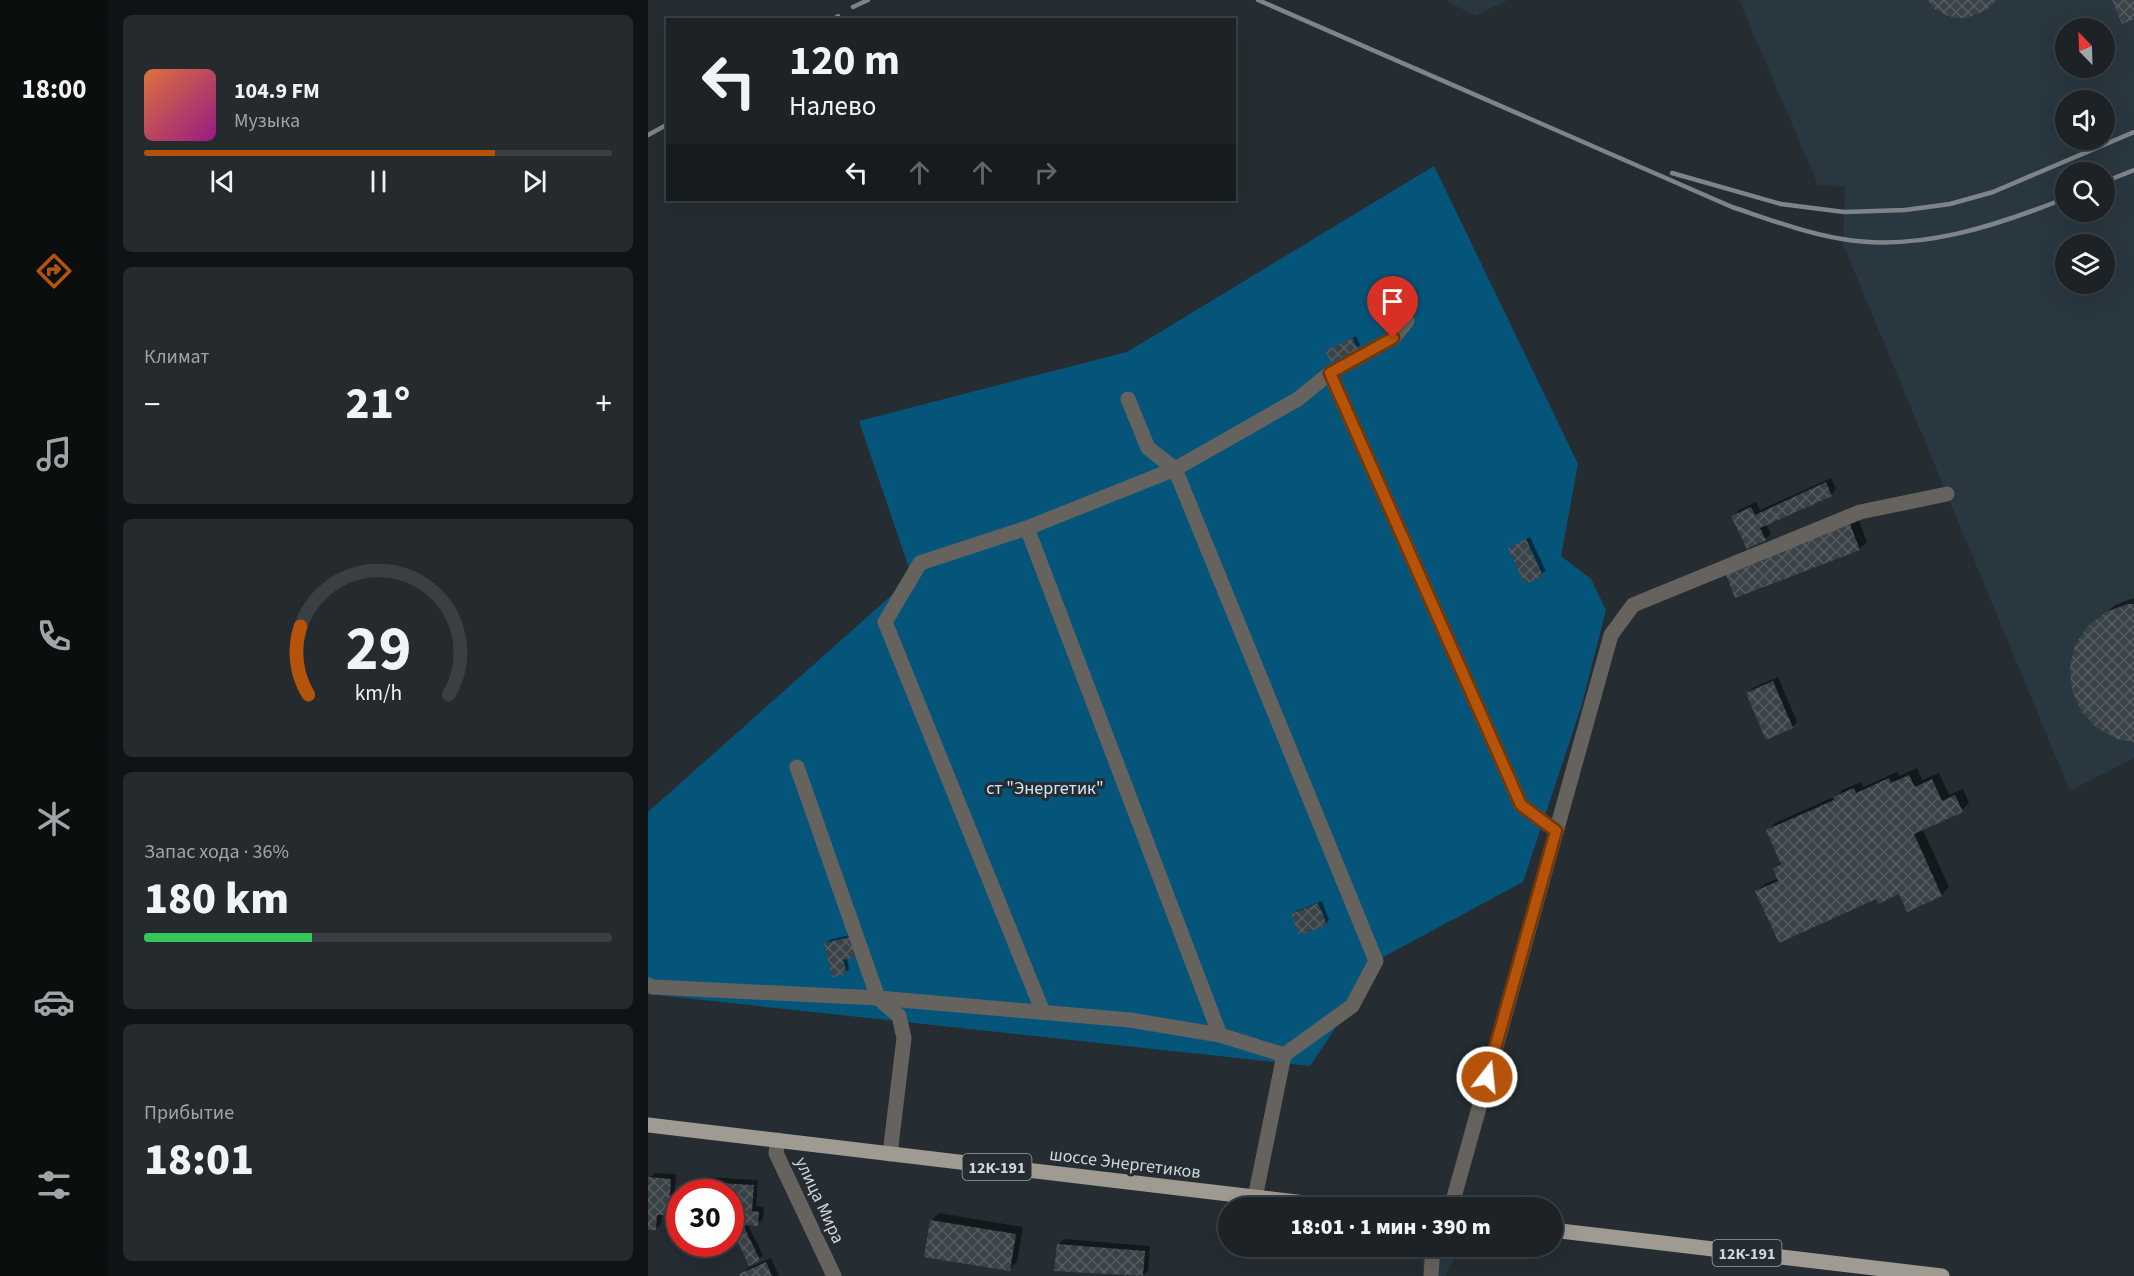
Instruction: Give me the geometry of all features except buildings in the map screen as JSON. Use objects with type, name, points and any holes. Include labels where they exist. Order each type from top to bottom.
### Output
[{"type":"main road","name":"шоссе Энергетиков","points":[[648,1125],[1247,1197]]},
{"type":"main road","name":"12К-191","points":[[1563,1231],[1942,1276]]},
{"type":"street","points":[[1043,1012],[885,622],[920,563],[1026,528],[1175,469],[1298,399],[1330,373],[1393,338],[1407,321],[1387,286]]},
{"type":"street","points":[[1330,373],[1521,805],[1556,831]]},
{"type":"street","points":[[1128,399],[1148,448],[1175,469],[1376,961],[1352,1006],[1284,1055],[1255,1197]]},
{"type":"street","points":[[1454,1197],[1611,635],[1633,605],[1860,512],[1947,494]]},
{"type":"street","points":[[1026,528],[1220,1035]]},
{"type":"street","points":[[797,767],[878,998],[899,1016],[904,1038],[890,1154]]},
{"type":"street","points":[[648,985],[878,998],[1130,1020],[1220,1035],[1284,1055]]},
{"type":"street","name":"улица Мира","points":[[778,1140],[776,1153],[834,1276]]},
{"type":"street","points":[[1431,1276],[1432,1257]]},
{"type":"shaded area","points":[[1445,0],[1508,0],[1475,16]]},
{"type":"shaded area","points":[[1739,0],[2134,0],[2134,758],[2070,791],[1843,244],[1845,186],[1818,185]]},
{"type":"shaded area","points":[[1420,1257],[1455,1257],[1446,1276],[1424,1276]]},
{"type":"green space","name":"ст \"Энергетик\"","points":[[1434,166],[1578,464],[1561,556],[1591,579],[1606,610],[1582,704],[1523,882],[1383,957],[1310,1066],[648,994],[648,812],[912,577],[859,421],[1127,352]]},
{"type":"railway","points":[[853,7],[868,0]]},
{"type":"railway","points":[[1258,0],[1732,207],[1814,233],[1871,242],[1928,239],[1984,227],[2055,202]]},
{"type":"railway","points":[[648,135],[666,125]]},
{"type":"railway","points":[[1672,173],[1781,204],[1844,212],[1905,210],[1950,204],[1993,192],[2134,132]]},
{"type":"railway","points":[[2115,178],[2134,170]]},
{"type":"route","points":[[1393,338],[1330,373],[1521,805],[1556,831],[1487,1077]]}]
